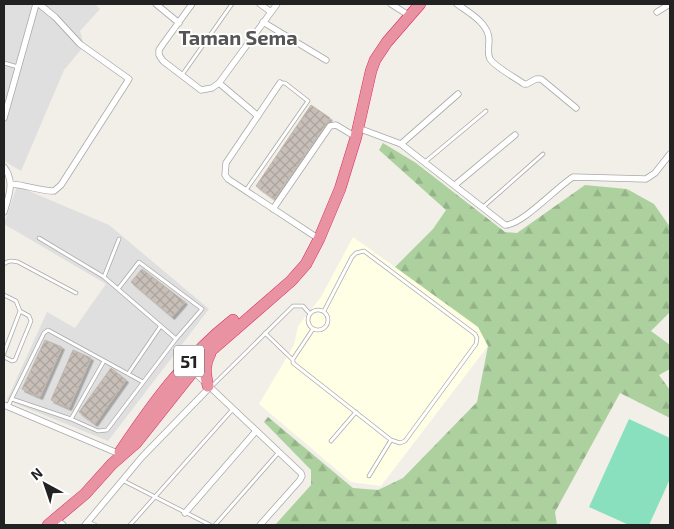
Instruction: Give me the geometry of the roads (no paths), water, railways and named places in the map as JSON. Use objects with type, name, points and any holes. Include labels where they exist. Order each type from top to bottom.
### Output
[{"type":"highway","name":"51","points":[[56,523],[121,454],[136,443],[196,353],[213,336],[256,302],[291,281],[306,264],[319,239],[340,189],[357,132],[371,71],[387,42],[420,4]]},
{"type":"highway","name":"51","points":[[170,392],[225,337],[263,306],[280,289]]},
{"type":"highway","points":[[209,386],[205,371],[206,362],[210,354],[225,337]]},
{"type":"highway","points":[[170,392],[196,380],[209,386]]},
{"type":"street","points":[[4,118],[37,4],[55,17],[80,44],[129,79],[61,185],[54,191],[45,191],[25,185],[11,184]]},
{"type":"street","points":[[156,4],[179,22]]},
{"type":"street","points":[[192,4],[159,50],[159,55],[163,61],[201,90],[212,88],[219,82],[277,4]]},
{"type":"street","points":[[260,4],[270,12]]},
{"type":"street","points":[[391,4],[410,16]]},
{"type":"street","points":[[457,4],[482,23],[488,31],[488,53],[491,61],[524,84],[541,79],[576,108]]},
{"type":"street","points":[[657,12],[670,4]]},
{"type":"street","points":[[263,22],[326,60]]},
{"type":"street","points":[[219,82],[258,116]]},
{"type":"street","points":[[280,83],[226,163],[225,175],[228,179],[319,239]]},
{"type":"street","points":[[401,144],[458,94]]},
{"type":"street","points":[[273,209],[330,126],[336,125],[401,144],[505,225],[513,224],[573,177],[646,179],[654,173],[670,154]]},
{"type":"street","points":[[455,185],[515,135]]},
{"type":"street","points":[[4,167],[11,184],[10,196],[4,212]]},
{"type":"street","points":[[192,371],[301,473],[302,476],[260,525]]},
{"type":"street","points":[[87,523],[142,457],[209,386]]},
{"type":"street","points":[[6,406],[121,454]]},
{"type":"street","points":[[185,513],[256,431]]},
{"type":"lane","points":[[182,76],[232,4]]},
{"type":"lane","points":[[4,63],[18,67]]},
{"type":"lane","points":[[245,190],[308,101],[285,83],[280,83]]},
{"type":"lane","points":[[425,162],[486,111]]},
{"type":"lane","points":[[482,207],[544,154]]},
{"type":"lane","points":[[39,238],[104,277],[176,339]]},
{"type":"lane","points":[[104,277],[119,239]]},
{"type":"lane","points":[[265,334],[292,359],[295,366],[392,440],[400,443],[405,441],[476,344],[477,338],[475,334],[364,250],[360,250],[352,257],[324,311]]},
{"type":"lane","points":[[4,264],[12,261],[18,262],[76,293]]},
{"type":"lane","points":[[12,399],[71,419],[98,431],[107,430],[176,339],[202,309],[139,262],[118,289]]},
{"type":"lane","points":[[4,295],[16,300],[20,311],[4,353]]},
{"type":"lane","points":[[209,386],[293,306],[303,306],[310,314]]},
{"type":"lane","points":[[318,310],[324,311],[328,317],[328,324],[324,329],[313,329],[308,321],[310,314],[318,310]]},
{"type":"lane","points":[[4,357],[12,361],[15,360],[31,322],[29,316],[20,311]]},
{"type":"lane","points":[[128,374],[160,327]]},
{"type":"lane","points":[[292,359],[313,329]]},
{"type":"lane","points":[[6,406],[12,399],[44,333],[48,330],[143,382]]},
{"type":"lane","points":[[71,419],[104,361]]},
{"type":"lane","points":[[130,525],[233,409]]},
{"type":"lane","points":[[331,441],[356,412]]},
{"type":"lane","points":[[369,476],[392,440]]},
{"type":"lane","points":[[215,525],[279,452]]},
{"type":"lane","points":[[122,480],[210,525]]},
{"type":"lane","points":[[87,523],[95,525]]},
{"type":"district","name":"Taman Sema","points":[[238,37]]}]
